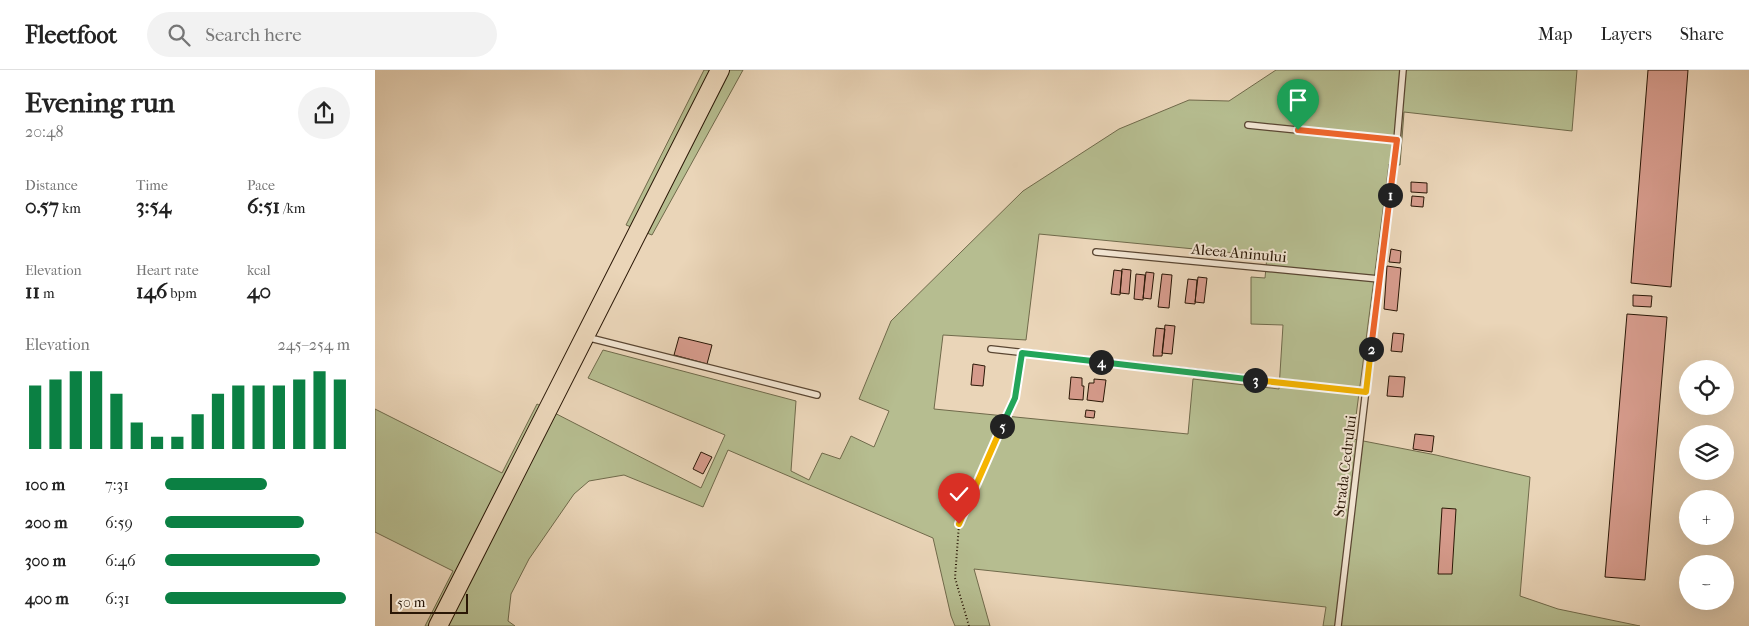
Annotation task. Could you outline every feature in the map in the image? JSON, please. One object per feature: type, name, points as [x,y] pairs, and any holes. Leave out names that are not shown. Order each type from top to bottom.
[{"type":"main road","points":[[437,626],[720,70]]},
{"type":"lane","name":"Strada Cedrului","points":[[1338,626],[1397,140],[1403,70]]},
{"type":"lane","points":[[1248,125],[1397,140]]},
{"type":"lane","name":"Aleea Aninului","points":[[1096,252],[1379,279]]},
{"type":"lane","points":[[585,337],[817,395]]},
{"type":"lane","points":[[991,349],[1366,392]]},
{"type":"path","points":[[969,626],[955,578],[959,524],[1015,398],[1022,353]]},
{"type":"green space","points":[[704,70],[743,70],[652,235],[626,225]]},
{"type":"green space","points":[[1276,70],[1577,70],[1572,131],[1404,112],[1400,165],[1389,164],[1353,439],[1436,455],[1530,477],[1520,596],[1558,609],[1640,626],[1323,626],[1326,607],[974,569],[990,626],[955,626],[933,538],[728,450],[703,507],[624,475],[589,481],[574,494],[529,559],[511,594],[508,621],[515,626],[425,626],[453,571],[375,532],[375,409],[502,473],[537,404],[701,488],[725,435],[588,378],[603,350],[796,401],[791,471],[809,480],[822,453],[840,459],[851,436],[874,447],[889,411],[859,399],[891,321],[1023,191],[1119,129],[1189,100],[1229,101]],"holes":[[[1039,234],[1267,256],[1265,278],[1251,277],[1251,324],[1283,325],[1279,389],[1193,379],[1188,434],[934,409],[943,335],[1026,340]]]},
{"type":"building","points":[[1648,70],[1688,70],[1671,287],[1631,283]]},
{"type":"building","points":[[1411,182],[1427,183],[1427,193],[1411,192]]},
{"type":"building","points":[[1412,196],[1424,197],[1423,207],[1411,206]]},
{"type":"building","points":[[1391,249],[1401,251],[1400,263],[1389,262]]},
{"type":"building","points":[[1387,266],[1401,268],[1397,311],[1384,309]]},
{"type":"building","points":[[1122,269],[1131,270],[1129,294],[1120,293]]},
{"type":"building","points":[[1114,270],[1122,271],[1120,295],[1111,294]]},
{"type":"building","points":[[1146,272],[1154,273],[1151,299],[1143,298]]},
{"type":"building","points":[[1136,274],[1145,275],[1143,300],[1134,299]]},
{"type":"building","points":[[1162,274],[1172,275],[1169,308],[1158,307]]},
{"type":"building","points":[[1198,277],[1207,278],[1204,303],[1195,302]]},
{"type":"building","points":[[1188,279],[1197,280],[1195,304],[1185,303]]},
{"type":"building","points":[[1633,295],[1652,296],[1651,307],[1633,306]]},
{"type":"building","points":[[1627,314],[1667,317],[1645,580],[1605,577]]},
{"type":"building","points":[[1165,325],[1175,326],[1172,354],[1162,353]]},
{"type":"building","points":[[1156,328],[1165,329],[1162,356],[1153,356]]},
{"type":"building","points":[[1393,333],[1404,334],[1402,352],[1391,351]]},
{"type":"building","points":[[679,337],[712,345],[707,364],[674,355]]},
{"type":"building","points":[[973,364],[985,366],[983,386],[971,385]]},
{"type":"building","points":[[1389,376],[1405,377],[1403,397],[1387,396]]},
{"type":"building","points":[[1071,377],[1082,378],[1082,386],[1084,386],[1083,400],[1069,399]]},
{"type":"building","points":[[1094,379],[1106,380],[1103,402],[1087,400],[1089,383],[1094,383]]},
{"type":"building","points":[[1086,410],[1095,411],[1094,418],[1085,417]]},
{"type":"building","points":[[1415,434],[1434,436],[1432,452],[1413,449]]},
{"type":"building","points":[[701,452],[712,457],[703,474],[693,469]]},
{"type":"building","points":[[1442,508],[1456,509],[1452,574],[1438,574]]},
{"type":"route","points":[[959,524],[1015,398],[1022,353],[1366,392],[1397,140],[1298,130]]}]
